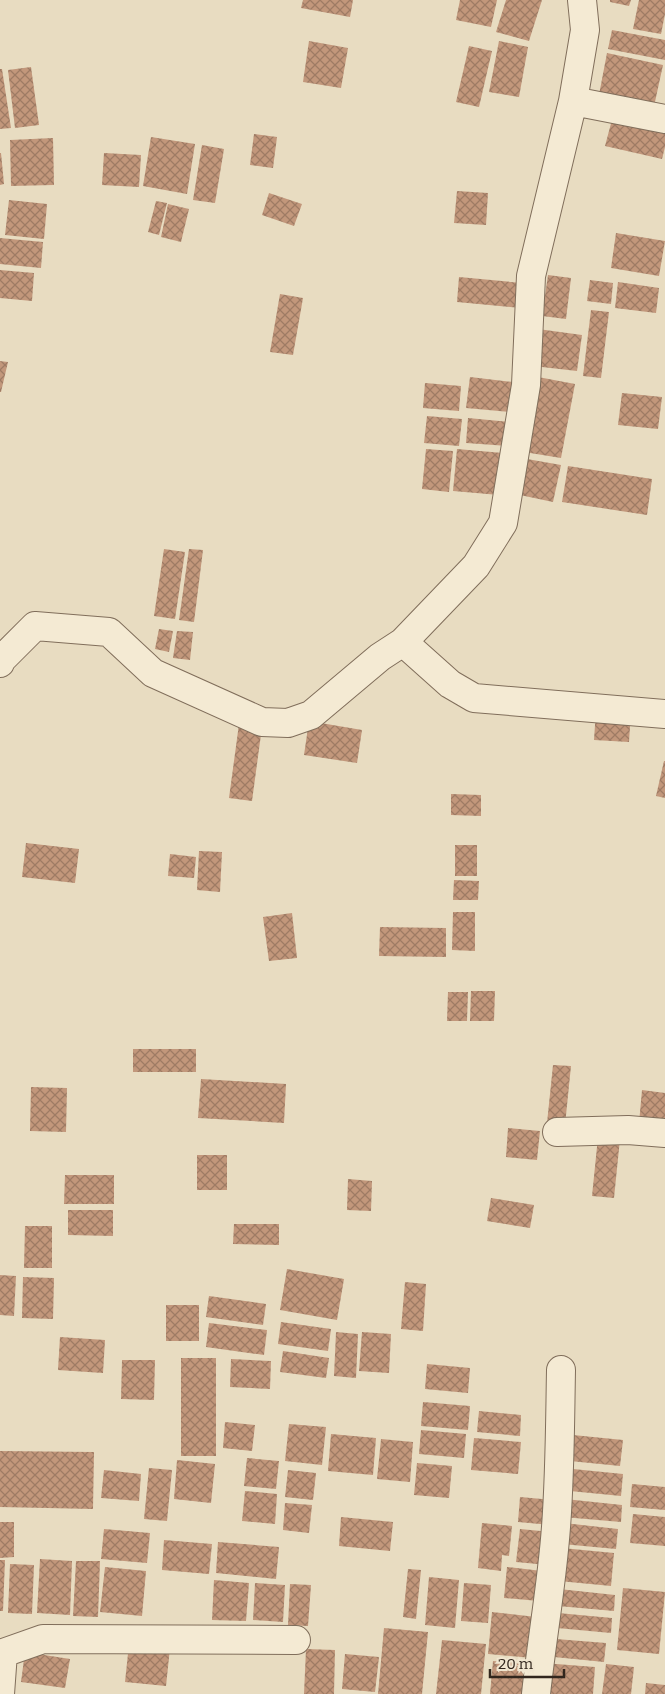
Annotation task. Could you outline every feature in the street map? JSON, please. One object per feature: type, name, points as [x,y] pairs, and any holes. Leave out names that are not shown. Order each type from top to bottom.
[{"type":"street","points":[[0,663],[34,626],[109,632],[153,672],[262,722],[288,723],[311,715],[380,657],[402,642],[476,566],[503,523],[526,385],[532,276],[573,100],[585,30],[582,0]]},
{"type":"street","points":[[573,100],[665,119]]},
{"type":"street","points":[[402,642],[450,684],[474,698],[665,714]]},
{"type":"street","points":[[557,1132],[628,1130],[665,1134]]},
{"type":"street","points":[[536,1694],[540,1655],[549,1605],[556,1526],[561,1370]]},
{"type":"street","points":[[0,1694],[3,1652],[43,1640],[296,1640]]},
{"type":"building","points":[[303,0],[353,0],[350,17],[301,8]]},
{"type":"building","points":[[460,0],[497,0],[491,27],[456,20]]},
{"type":"building","points":[[506,0],[542,0],[529,41],[496,32]]},
{"type":"building","points":[[610,0],[631,0],[629,6],[610,2]]},
{"type":"building","points":[[639,0],[665,0],[665,14],[661,34],[633,29]]},
{"type":"building","points":[[612,30],[665,40],[665,60],[608,49]]},
{"type":"building","points":[[309,41],[348,48],[341,88],[303,82]]},
{"type":"building","points":[[499,41],[528,47],[519,97],[489,92]]},
{"type":"building","points":[[469,46],[492,51],[479,107],[456,102]]},
{"type":"building","points":[[607,53],[663,65],[653,111],[598,100]]},
{"type":"building","points":[[31,67],[39,125],[15,128],[8,70]]},
{"type":"building","points":[[0,69],[2,69],[11,128],[0,129]]},
{"type":"building","points":[[613,116],[665,128],[665,147],[662,159],[605,146]]},
{"type":"building","points":[[254,134],[277,137],[273,168],[250,165]]},
{"type":"building","points":[[151,137],[195,144],[187,194],[143,186]]},
{"type":"building","points":[[53,138],[54,185],[11,186],[10,140]]},
{"type":"building","points":[[202,145],[224,149],[215,203],[193,200]]},
{"type":"building","points":[[0,153],[4,184],[0,185]]},
{"type":"building","points":[[104,153],[141,155],[139,187],[102,185]]},
{"type":"building","points":[[457,191],[488,193],[486,225],[454,223]]},
{"type":"building","points":[[269,193],[302,204],[294,226],[262,215]]},
{"type":"building","points":[[9,200],[47,204],[44,239],[5,235]]},
{"type":"building","points":[[156,201],[167,203],[159,235],[148,232]]},
{"type":"building","points":[[168,204],[189,209],[181,242],[161,237]]},
{"type":"building","points":[[616,233],[665,241],[659,276],[611,268]]},
{"type":"building","points":[[0,238],[43,242],[41,268],[0,264]]},
{"type":"building","points":[[0,270],[34,273],[32,301],[0,298]]},
{"type":"building","points":[[548,275],[571,278],[566,319],[542,316]]},
{"type":"building","points":[[459,277],[522,283],[520,308],[457,302]]},
{"type":"building","points":[[590,280],[613,283],[611,304],[587,301]]},
{"type":"building","points":[[618,282],[659,288],[656,313],[615,308]]},
{"type":"building","points":[[280,294],[303,298],[293,355],[270,352]]},
{"type":"building","points":[[591,310],[609,312],[601,378],[583,376]]},
{"type":"building","points":[[538,329],[582,335],[577,371],[533,366]]},
{"type":"building","points":[[0,361],[8,362],[1,392],[0,392]]},
{"type":"building","points":[[470,377],[513,382],[510,412],[466,408]]},
{"type":"building","points":[[538,377],[575,384],[561,458],[524,452]]},
{"type":"building","points":[[425,383],[461,386],[459,411],[423,408]]},
{"type":"building","points":[[622,393],[662,397],[658,429],[618,425]]},
{"type":"building","points":[[427,416],[462,419],[459,446],[424,443]]},
{"type":"building","points":[[468,418],[510,422],[508,446],[466,443]]},
{"type":"building","points":[[426,449],[453,451],[449,492],[422,489]]},
{"type":"building","points":[[457,449],[503,453],[499,495],[453,491]]},
{"type":"building","points":[[527,459],[561,465],[553,502],[520,495]]},
{"type":"building","points":[[568,466],[652,479],[647,515],[562,502]]},
{"type":"building","points":[[164,549],[185,552],[175,619],[154,616]]},
{"type":"building","points":[[189,549],[203,550],[194,622],[179,620]]},
{"type":"building","points":[[159,629],[173,631],[169,652],[155,649]]},
{"type":"building","points":[[177,631],[193,632],[190,660],[173,658]]},
{"type":"building","points":[[596,710],[631,712],[629,742],[594,740]]},
{"type":"building","points":[[309,721],[362,730],[357,763],[304,755]]},
{"type":"building","points":[[239,724],[262,727],[252,801],[229,798]]},
{"type":"building","points":[[665,761],[665,798],[656,796]]},
{"type":"building","points":[[451,794],[481,795],[481,816],[451,815]]},
{"type":"building","points":[[26,843],[79,849],[75,883],[22,877]]},
{"type":"building","points":[[455,845],[477,845],[477,876],[455,876]]},
{"type":"building","points":[[199,851],[222,852],[220,892],[197,890]]},
{"type":"building","points":[[170,854],[196,857],[194,878],[168,876]]},
{"type":"building","points":[[454,880],[479,881],[478,900],[453,900]]},
{"type":"building","points":[[453,912],[475,912],[475,951],[452,950]]},
{"type":"building","points":[[292,913],[297,958],[269,961],[263,917]]},
{"type":"building","points":[[380,927],[446,928],[446,957],[379,956]]},
{"type":"building","points":[[471,991],[495,991],[494,1021],[470,1021]]},
{"type":"building","points":[[448,992],[468,992],[467,1021],[447,1021]]},
{"type":"building","points":[[133,1049],[196,1049],[196,1072],[133,1072]]},
{"type":"building","points":[[553,1065],[571,1066],[565,1125],[547,1123]]},
{"type":"building","points":[[201,1079],[286,1084],[284,1123],[198,1118]]},
{"type":"building","points":[[31,1087],[67,1088],[66,1132],[30,1131]]},
{"type":"building","points":[[642,1090],[665,1093],[665,1125],[639,1123]]},
{"type":"building","points":[[508,1128],[540,1131],[537,1160],[506,1157]]},
{"type":"building","points":[[598,1137],[620,1139],[614,1198],[592,1196]]},
{"type":"building","points":[[197,1155],[227,1155],[227,1190],[197,1190]]},
{"type":"building","points":[[65,1175],[114,1175],[114,1204],[64,1204]]},
{"type":"building","points":[[348,1179],[372,1181],[371,1211],[347,1210]]},
{"type":"building","points":[[491,1198],[534,1205],[530,1228],[487,1221]]},
{"type":"building","points":[[68,1210],[113,1210],[113,1236],[68,1235]]},
{"type":"building","points":[[234,1224],[279,1224],[279,1245],[233,1244]]},
{"type":"building","points":[[25,1226],[52,1226],[52,1268],[24,1268]]},
{"type":"building","points":[[287,1269],[344,1279],[337,1320],[280,1310]]},
{"type":"building","points":[[0,1275],[16,1276],[14,1316],[0,1315]]},
{"type":"building","points":[[23,1277],[54,1278],[53,1319],[22,1318]]},
{"type":"building","points":[[405,1282],[426,1284],[423,1331],[401,1329]]},
{"type":"building","points":[[209,1296],[266,1304],[263,1325],[206,1317]]},
{"type":"building","points":[[166,1305],[199,1305],[199,1341],[166,1341]]},
{"type":"building","points":[[281,1322],[331,1329],[328,1351],[278,1344]]},
{"type":"building","points":[[209,1323],[267,1330],[264,1355],[206,1347]]},
{"type":"building","points":[[336,1332],[358,1334],[356,1378],[334,1376]]},
{"type":"building","points":[[362,1332],[391,1334],[389,1373],[359,1371]]},
{"type":"building","points":[[60,1337],[105,1340],[103,1373],[58,1370]]},
{"type":"building","points":[[283,1351],[329,1358],[326,1378],[280,1372]]},
{"type":"building","points":[[181,1358],[216,1358],[216,1456],[181,1456]]},
{"type":"building","points":[[231,1359],[271,1361],[270,1389],[230,1387]]},
{"type":"building","points":[[122,1360],[155,1360],[154,1400],[121,1399]]},
{"type":"building","points":[[427,1364],[470,1368],[468,1393],[425,1389]]},
{"type":"building","points":[[423,1402],[470,1406],[468,1430],[421,1426]]},
{"type":"building","points":[[479,1411],[521,1415],[520,1436],[477,1432]]},
{"type":"building","points":[[225,1422],[255,1425],[252,1451],[223,1448]]},
{"type":"building","points":[[289,1424],[326,1427],[322,1465],[285,1461]]},
{"type":"building","points":[[421,1430],[466,1434],[464,1458],[419,1454]]},
{"type":"building","points":[[331,1434],[376,1438],[373,1475],[328,1471]]},
{"type":"building","points":[[573,1435],[623,1440],[620,1466],[570,1461]]},
{"type":"building","points":[[474,1438],[521,1442],[518,1474],[471,1470]]},
{"type":"building","points":[[381,1439],[413,1442],[410,1482],[377,1479]]},
{"type":"building","points":[[0,1451],[94,1452],[93,1509],[0,1507]]},
{"type":"building","points":[[247,1458],[279,1461],[276,1489],[244,1486]]},
{"type":"building","points":[[177,1460],[215,1464],[211,1503],[174,1499]]},
{"type":"building","points":[[417,1463],[452,1466],[449,1498],[414,1495]]},
{"type":"building","points":[[149,1468],[172,1470],[167,1521],[144,1519]]},
{"type":"building","points":[[573,1469],[623,1474],[621,1496],[570,1491]]},
{"type":"building","points":[[104,1470],[141,1474],[139,1501],[101,1498]]},
{"type":"building","points":[[288,1470],[316,1473],[313,1500],[285,1497]]},
{"type":"building","points":[[632,1484],[665,1487],[665,1510],[630,1507]]},
{"type":"building","points":[[245,1491],[277,1494],[275,1524],[242,1521]]},
{"type":"building","points":[[520,1497],[553,1500],[551,1525],[518,1522]]},
{"type":"building","points":[[565,1499],[622,1505],[621,1522],[563,1517]]},
{"type":"building","points":[[285,1503],[312,1505],[309,1533],[283,1530]]},
{"type":"building","points":[[633,1514],[665,1517],[665,1546],[630,1543]]},
{"type":"building","points":[[341,1517],[393,1522],[390,1551],[339,1546]]},
{"type":"building","points":[[0,1522],[14,1522],[14,1557],[0,1558]]},
{"type":"building","points":[[482,1523],[512,1526],[509,1556],[502,1555],[501,1571],[478,1568]]},
{"type":"building","points":[[564,1523],[618,1529],[616,1549],[562,1544]]},
{"type":"building","points":[[104,1529],[150,1533],[147,1563],[101,1559]]},
{"type":"building","points":[[520,1529],[551,1532],[548,1565],[516,1562]]},
{"type":"building","points":[[164,1540],[212,1544],[209,1574],[162,1570]]},
{"type":"building","points":[[218,1542],[279,1547],[276,1579],[216,1573]]},
{"type":"building","points":[[562,1548],[614,1553],[611,1586],[559,1581]]},
{"type":"building","points":[[40,1559],[72,1561],[70,1615],[37,1613]]},
{"type":"building","points":[[0,1560],[5,1560],[3,1611],[0,1611]]},
{"type":"building","points":[[76,1561],[100,1561],[98,1617],[73,1616]]},
{"type":"building","points":[[10,1564],[34,1565],[32,1614],[8,1613]]},
{"type":"building","points":[[105,1567],[146,1571],[142,1616],[100,1612]]},
{"type":"building","points":[[507,1567],[542,1571],[539,1601],[504,1598]]},
{"type":"building","points":[[408,1569],[421,1570],[416,1619],[403,1617]]},
{"type":"building","points":[[429,1577],[459,1580],[455,1628],[425,1625]]},
{"type":"building","points":[[214,1580],[249,1583],[246,1621],[212,1620]]},
{"type":"building","points":[[255,1583],[285,1585],[283,1622],[253,1620]]},
{"type":"building","points":[[464,1583],[491,1585],[488,1623],[461,1621]]},
{"type":"building","points":[[290,1584],[311,1585],[308,1626],[288,1625]]},
{"type":"building","points":[[623,1588],[665,1592],[659,1654],[617,1650]]},
{"type":"building","points":[[559,1589],[615,1595],[614,1611],[558,1606]]},
{"type":"building","points":[[492,1612],[536,1617],[532,1658],[488,1654]]},
{"type":"building","points":[[558,1613],[612,1618],[611,1633],[557,1628]]},
{"type":"building","points":[[384,1628],[428,1632],[422,1694],[378,1694]]},
{"type":"building","points":[[556,1639],[606,1643],[604,1662],[554,1657]]},
{"type":"building","points":[[442,1640],[486,1644],[481,1694],[436,1694]]},
{"type":"building","points":[[129,1644],[170,1648],[166,1686],[125,1682]]},
{"type":"building","points":[[306,1649],[335,1650],[334,1694],[304,1694]]},
{"type":"building","points":[[25,1652],[70,1659],[65,1688],[21,1682]]},
{"type":"building","points":[[345,1654],[379,1657],[375,1692],[342,1689]]},
{"type":"building","points":[[493,1661],[531,1664],[528,1694],[490,1694]]},
{"type":"building","points":[[543,1663],[595,1667],[593,1694],[540,1694]]},
{"type":"building","points":[[606,1664],[634,1667],[631,1694],[602,1694]]},
{"type":"building","points":[[646,1683],[665,1685],[665,1694],[645,1694]]}]
